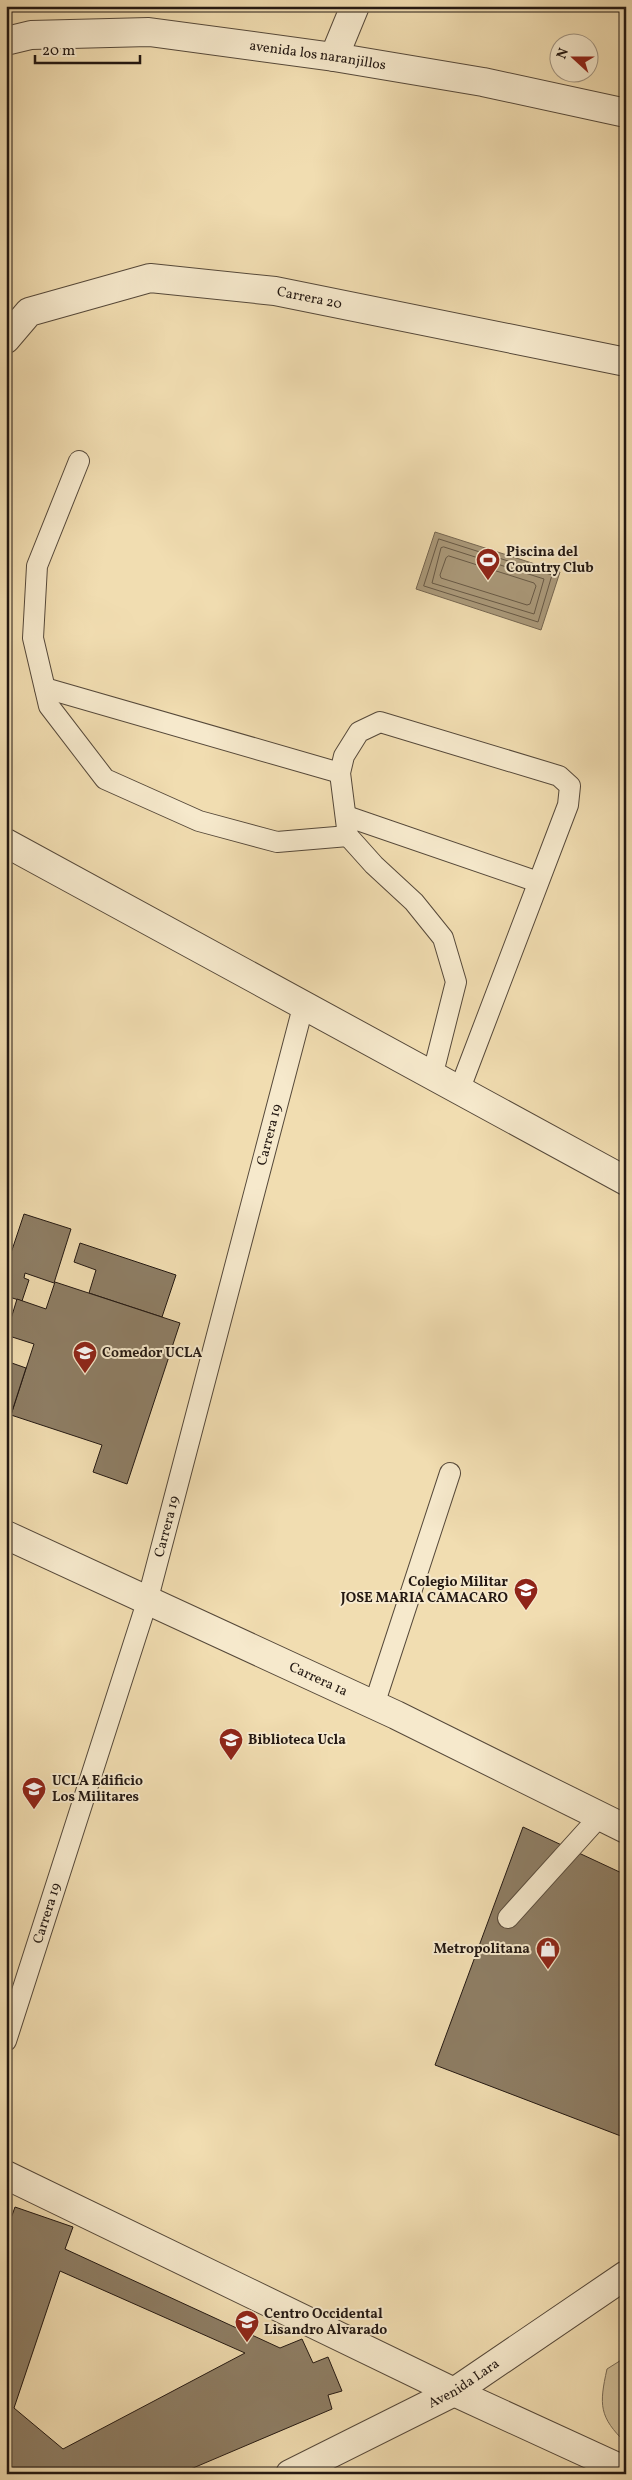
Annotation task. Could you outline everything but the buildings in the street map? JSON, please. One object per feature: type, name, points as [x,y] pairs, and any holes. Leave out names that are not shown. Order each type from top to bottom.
[{"type":"street","points":[[334,57],[355,6]]},
{"type":"street","name":"avenida los naranjillos","points":[[6,41],[31,35],[149,32],[334,57],[482,82],[626,113]]},
{"type":"street","name":"Carrera 20","points":[[6,339],[30,312],[150,278],[275,291],[626,362]]},
{"type":"street","points":[[6,843],[432,1077],[626,1181]]},
{"type":"street","name":"Carrera 1a","points":[[6,1535],[146,1602],[374,1705],[626,1829]]},
{"type":"street","points":[[6,2175],[615,2470]]},
{"type":"street","name":"Avenida Lara","points":[[290,2474],[454,2392],[626,2276]]},
{"type":"lane","points":[[80,461],[37,566],[33,638],[49,706],[105,779],[199,821],[277,842],[348,836]]},
{"type":"lane","points":[[45,688],[340,773]]},
{"type":"lane","points":[[432,1077],[456,982],[443,938],[414,902],[374,865],[348,836],[340,773],[344,756],[359,732],[380,722],[559,776],[570,786],[568,806],[459,1091]]},
{"type":"lane","points":[[346,816],[538,882]]},
{"type":"lane","name":"Carrera 19","points":[[6,2041],[146,1602],[303,1006]]},
{"type":"lane","points":[[374,1705],[450,1473]]},
{"type":"lane","points":[[508,1918],[600,1816]]},
{"type":"shaded area","points":[[626,2357],[626,2443],[606,2418],[602,2401],[607,2369]]},
{"type":"water","name":"Piscina del Country Club","points":[[435,532],[560,572],[541,630],[416,589]]},
{"type":"place","name":"Piscina del Country Club","points":[[488,581]]},
{"type":"place","name":"Comedor UCLA","points":[[85,1374]]},
{"type":"place","name":"Colegio Militar JOSE MARIA CAMACARO","points":[[526,1611]]},
{"type":"place","name":"Biblioteca Ucla","points":[[231,1761]]},
{"type":"place","name":"UCLA Edificio Los Militares","points":[[34,1810]]},
{"type":"place","name":"Metropolitana","points":[[548,1970]]},
{"type":"place","name":"Centro Occidental Lisandro Alvarado","points":[[247,2343]]}]
